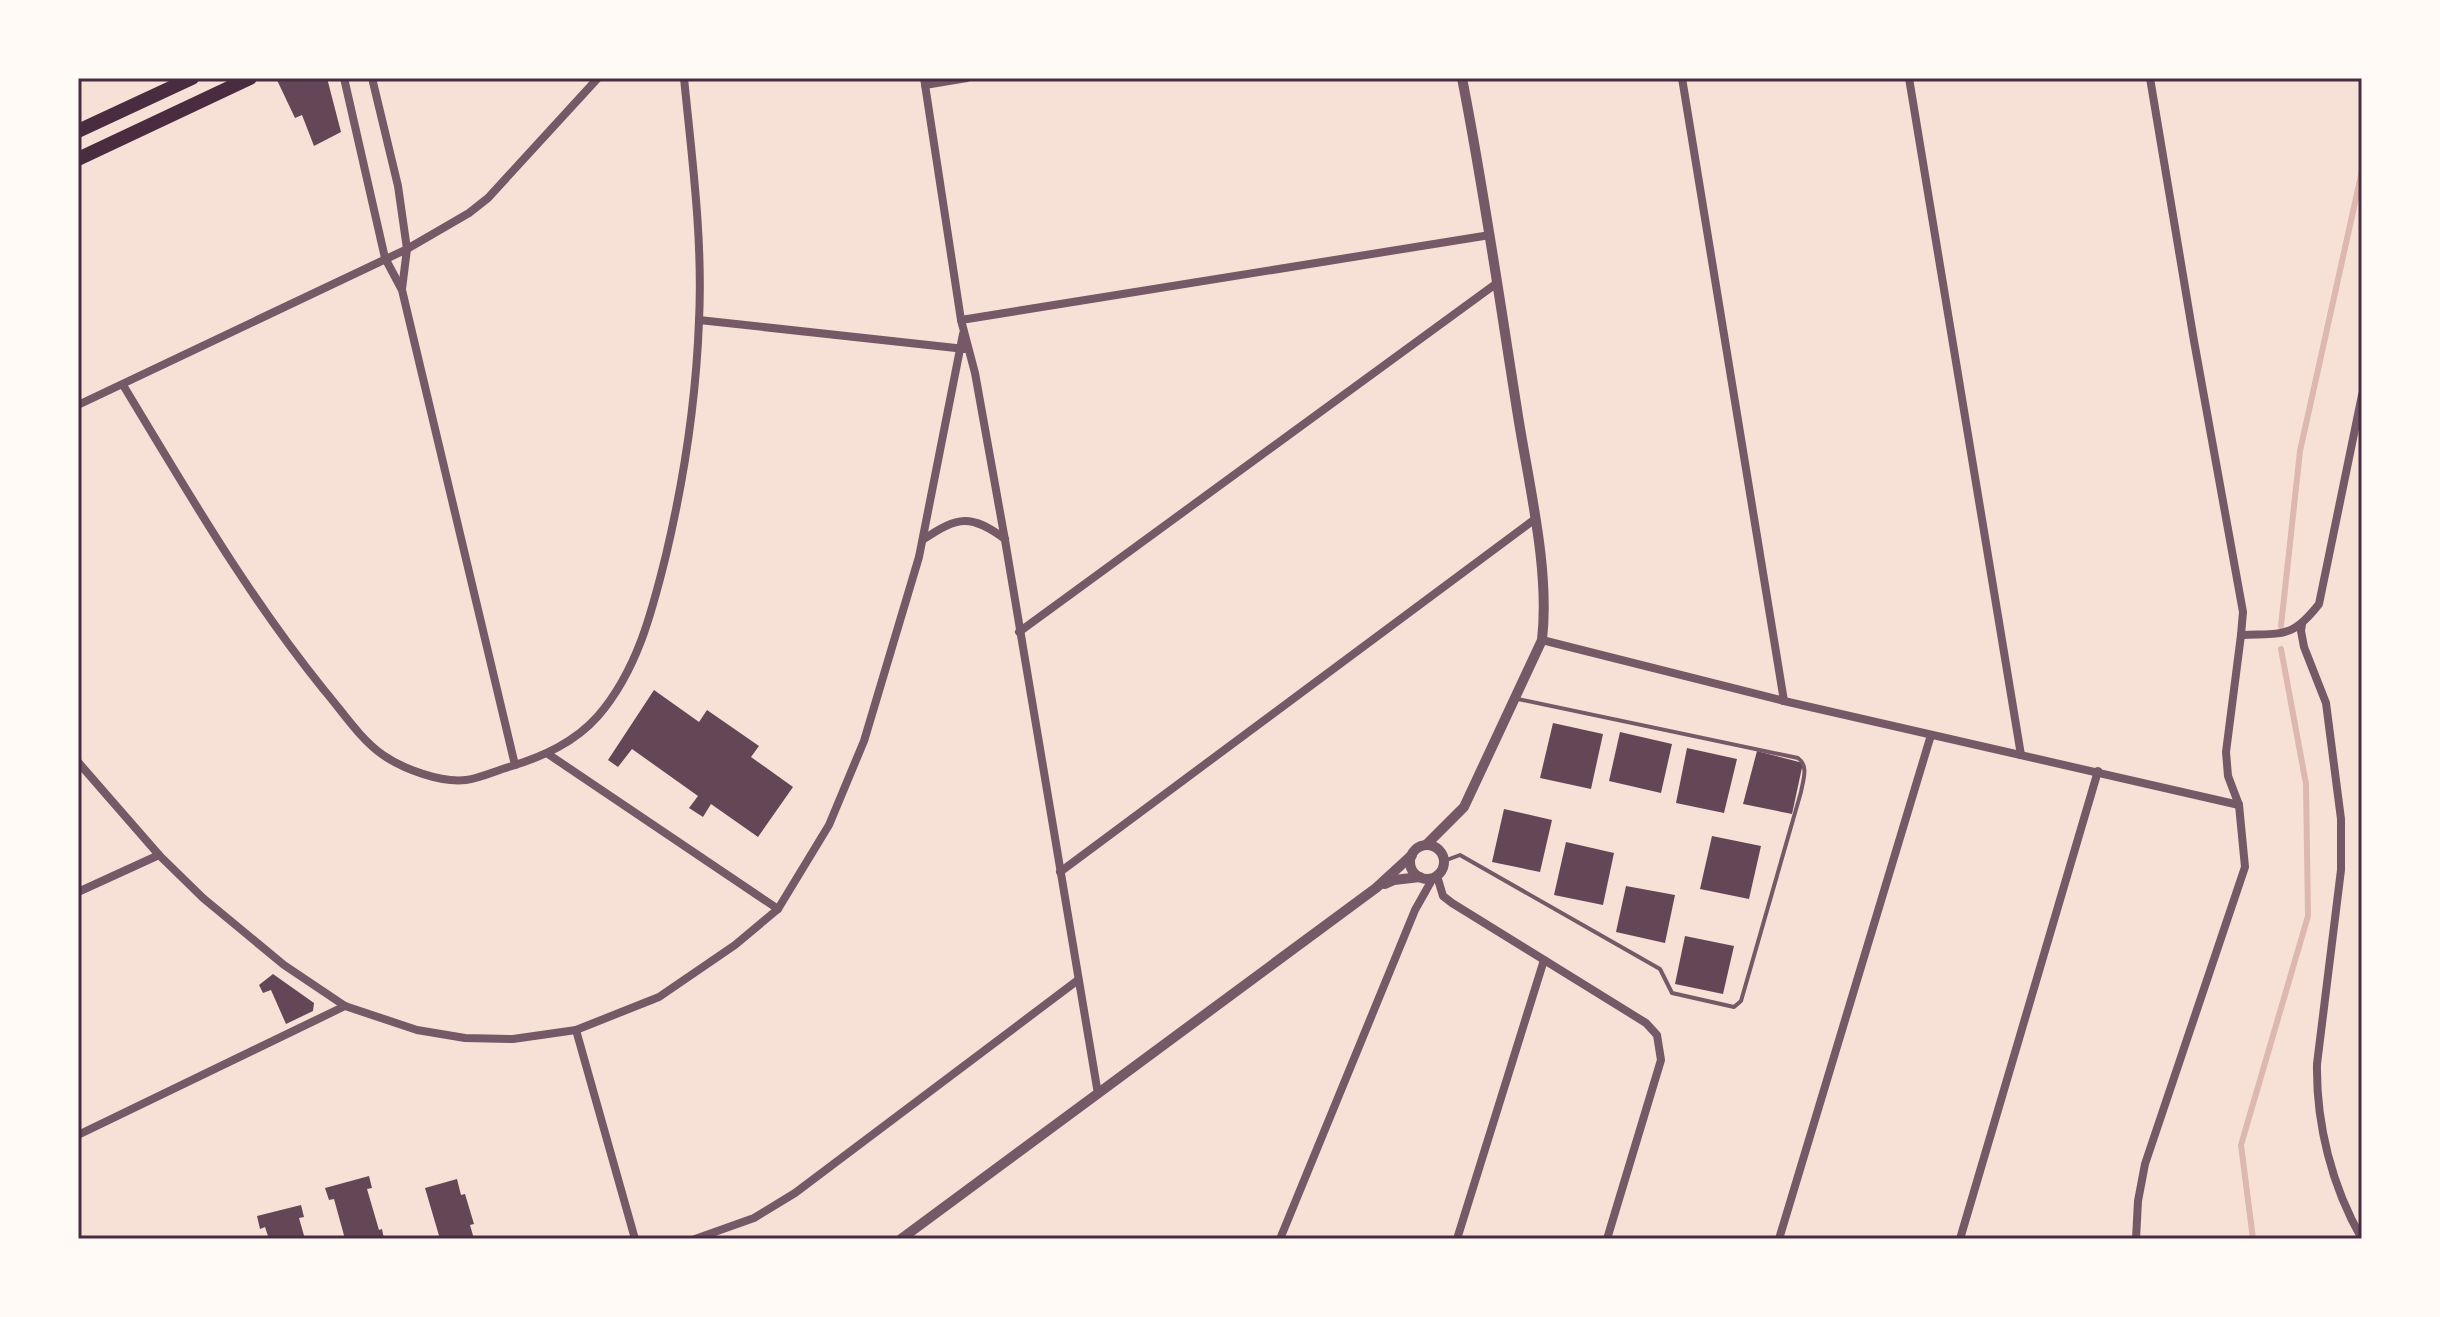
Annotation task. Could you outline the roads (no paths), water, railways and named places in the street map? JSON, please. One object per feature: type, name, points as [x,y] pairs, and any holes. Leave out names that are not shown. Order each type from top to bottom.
[{"type":"highway","points":[[78,131],[192,78]]},
{"type":"highway","points":[[78,159],[250,78]]},
{"type":"street","points":[[344,78],[385,258],[402,290],[515,765]]},
{"type":"street","points":[[372,78],[398,186],[407,249],[402,290]]},
{"type":"street","points":[[78,405],[407,249],[469,213],[488,198],[598,78]]},
{"type":"street","points":[[123,385],[193,501],[288,645],[352,725],[382,754],[416,770],[466,780],[548,754],[596,719],[616,694],[632,665],[655,598],[675,513],[691,415],[699,320],[698,213],[684,78]]},
{"type":"street","points":[[967,78],[924,82],[965,349],[1005,540],[1098,1094]]},
{"type":"street","points":[[901,1239],[1376,888],[1464,807],[1542,640],[1544,596],[1485,191],[1462,78]]},
{"type":"street","points":[[1682,78],[1784,701]]},
{"type":"street","points":[[1909,78],[2021,755]]},
{"type":"street","points":[[2136,1239],[2138,1201],[2145,1164],[2245,867],[2239,805],[2228,776],[2226,752],[2243,612],[2150,78]]},
{"type":"street","points":[[961,320],[1490,235]]},
{"type":"street","points":[[1019,632],[1497,283]]},
{"type":"street","points":[[699,320],[965,349]]},
{"type":"street","points":[[78,762],[159,855],[203,898],[284,965],[345,1006],[417,1030],[465,1038],[513,1039],[576,1030],[659,997],[735,945],[778,909],[829,825],[864,741],[924,539],[965,349]]},
{"type":"street","points":[[2241,635],[2288,633],[2302,624],[2319,604],[2362,395]]},
{"type":"street","points":[[1060,872],[1535,519]]},
{"type":"street","points":[[924,539],[943,525],[966,520],[985,524],[1005,540]]},
{"type":"street","points":[[2302,624],[2304,647],[2326,703],[2341,819],[2341,870],[2317,1064],[2317,1097],[2334,1174],[2362,1239]]},
{"type":"street","points":[[2288,633],[2304,647]]},
{"type":"street","points":[[1542,640],[1784,701],[2239,805]]},
{"type":"street","points":[[1779,1239],[1931,735]]},
{"type":"street","points":[[548,754],[778,909]]},
{"type":"street","points":[[1960,1239],[2098,771]]},
{"type":"street","points":[[1376,888],[1394,880],[1428,877],[1443,869],[1444,861],[1436,848],[1426,845]]},
{"type":"street","points":[[78,892],[159,855]]},
{"type":"street","points":[[1412,855],[1412,870],[1428,877],[1452,903],[1646,1023],[1657,1035],[1661,1060],[1607,1239]]},
{"type":"street","points":[[1280,1239],[1428,877]]},
{"type":"street","points":[[1457,1239],[1544,960]]},
{"type":"street","points":[[695,1239],[754,1218],[795,1193],[1078,980]]},
{"type":"street","points":[[78,1135],[345,1006]]},
{"type":"street","points":[[576,1030],[635,1239]]},
{"type":"lane","points":[[1444,861],[1460,855],[1660,969],[1672,993],[1734,1007],[1741,1001],[1801,792],[1804,762],[1798,758],[1515,699]]},
{"type":"waterway","points":[[2281,626],[2300,451],[2362,171]]},
{"type":"waterway","points":[[2253,1239],[2241,1145],[2308,916],[2306,784],[2281,649]]}]
